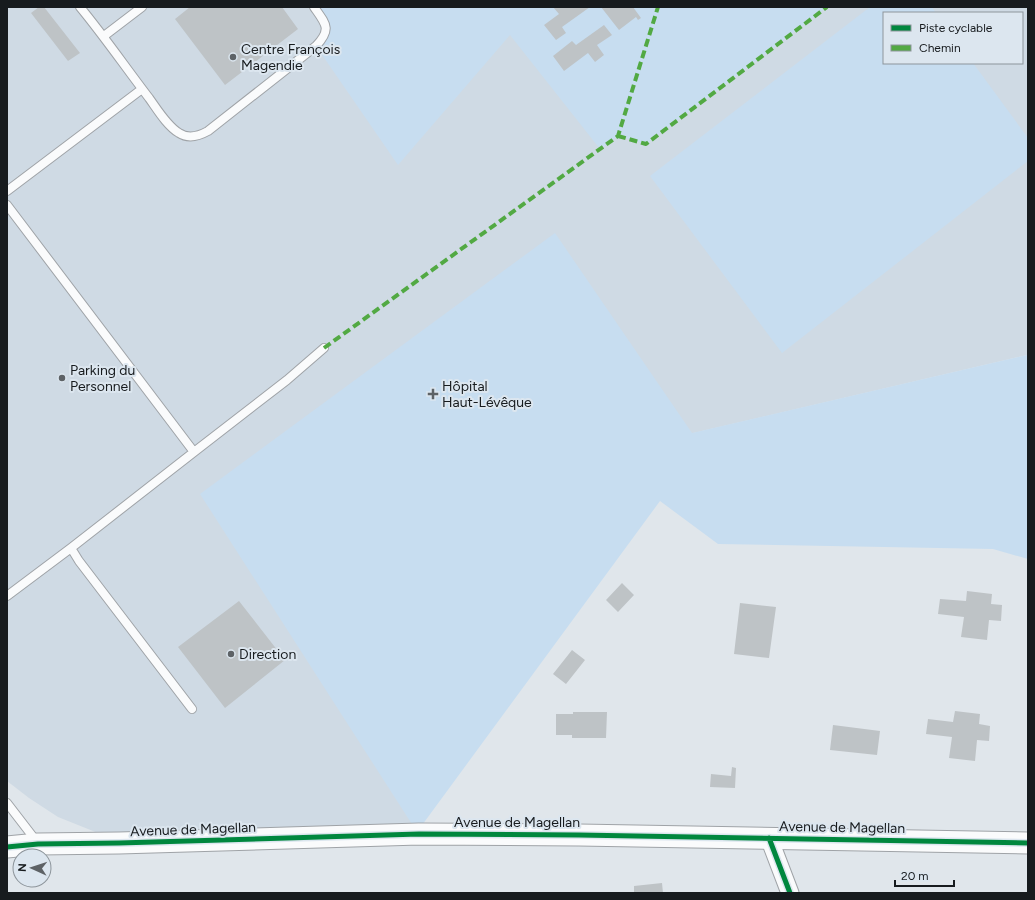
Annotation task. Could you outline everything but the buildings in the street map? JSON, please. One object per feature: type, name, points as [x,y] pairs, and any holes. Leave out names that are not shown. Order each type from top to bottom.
[{"type":"street","name":"Avenue de Magellan","points":[[7,847],[38,844],[119,844],[419,834],[1028,843]]},
{"type":"street","points":[[769,838],[790,893]]},
{"type":"lane","points":[[80,7],[104,36],[164,119],[179,134],[188,137],[200,136],[208,131],[316,46],[324,37],[326,31],[324,21],[314,7]]},
{"type":"lane","points":[[104,36],[142,7]]},
{"type":"lane","points":[[7,191],[142,89]]},
{"type":"lane","points":[[7,205],[194,452]]},
{"type":"lane","points":[[7,596],[287,380],[324,348]]},
{"type":"lane","points":[[71,548],[79,561],[192,709]]},
{"type":"lane","points":[[7,803],[38,844]]},
{"type":"shaded area","name":"Hôpital Haut-Lévêque","points":[[7,7],[1028,7],[1027,355],[633,447],[417,832],[145,840],[98,833],[58,817],[29,798],[7,781]]},
{"type":"shaded area","points":[[314,7],[827,7],[646,144],[618,136],[600,149],[510,35],[398,165],[316,46],[326,31]]},
{"type":"shaded area","points":[[870,7],[932,7],[935,12],[883,12],[883,64],[974,64],[1028,138],[1028,161],[782,353],[650,176]]},
{"type":"shaded area","points":[[555,233],[692,433],[1027,355],[1028,349],[1028,559],[993,549],[718,544],[660,501],[417,832],[200,494]]},
{"type":"marked path","points":[[324,348],[618,136],[658,7]]},
{"type":"marked path","points":[[618,136],[646,144],[827,7]]},
{"type":"cycle path","points":[[7,847],[38,844],[419,834],[579,835],[1028,843]]},
{"type":"cycle path","points":[[769,838],[790,893]]},
{"type":"place","name":"Centre François Magendie","points":[[233,57]]},
{"type":"place","name":"Parking du Personnel","points":[[62,378]]},
{"type":"place","name":"Hôpital Haut-Lévêque","points":[[433,394]]},
{"type":"place","name":"Direction","points":[[231,654]]}]
